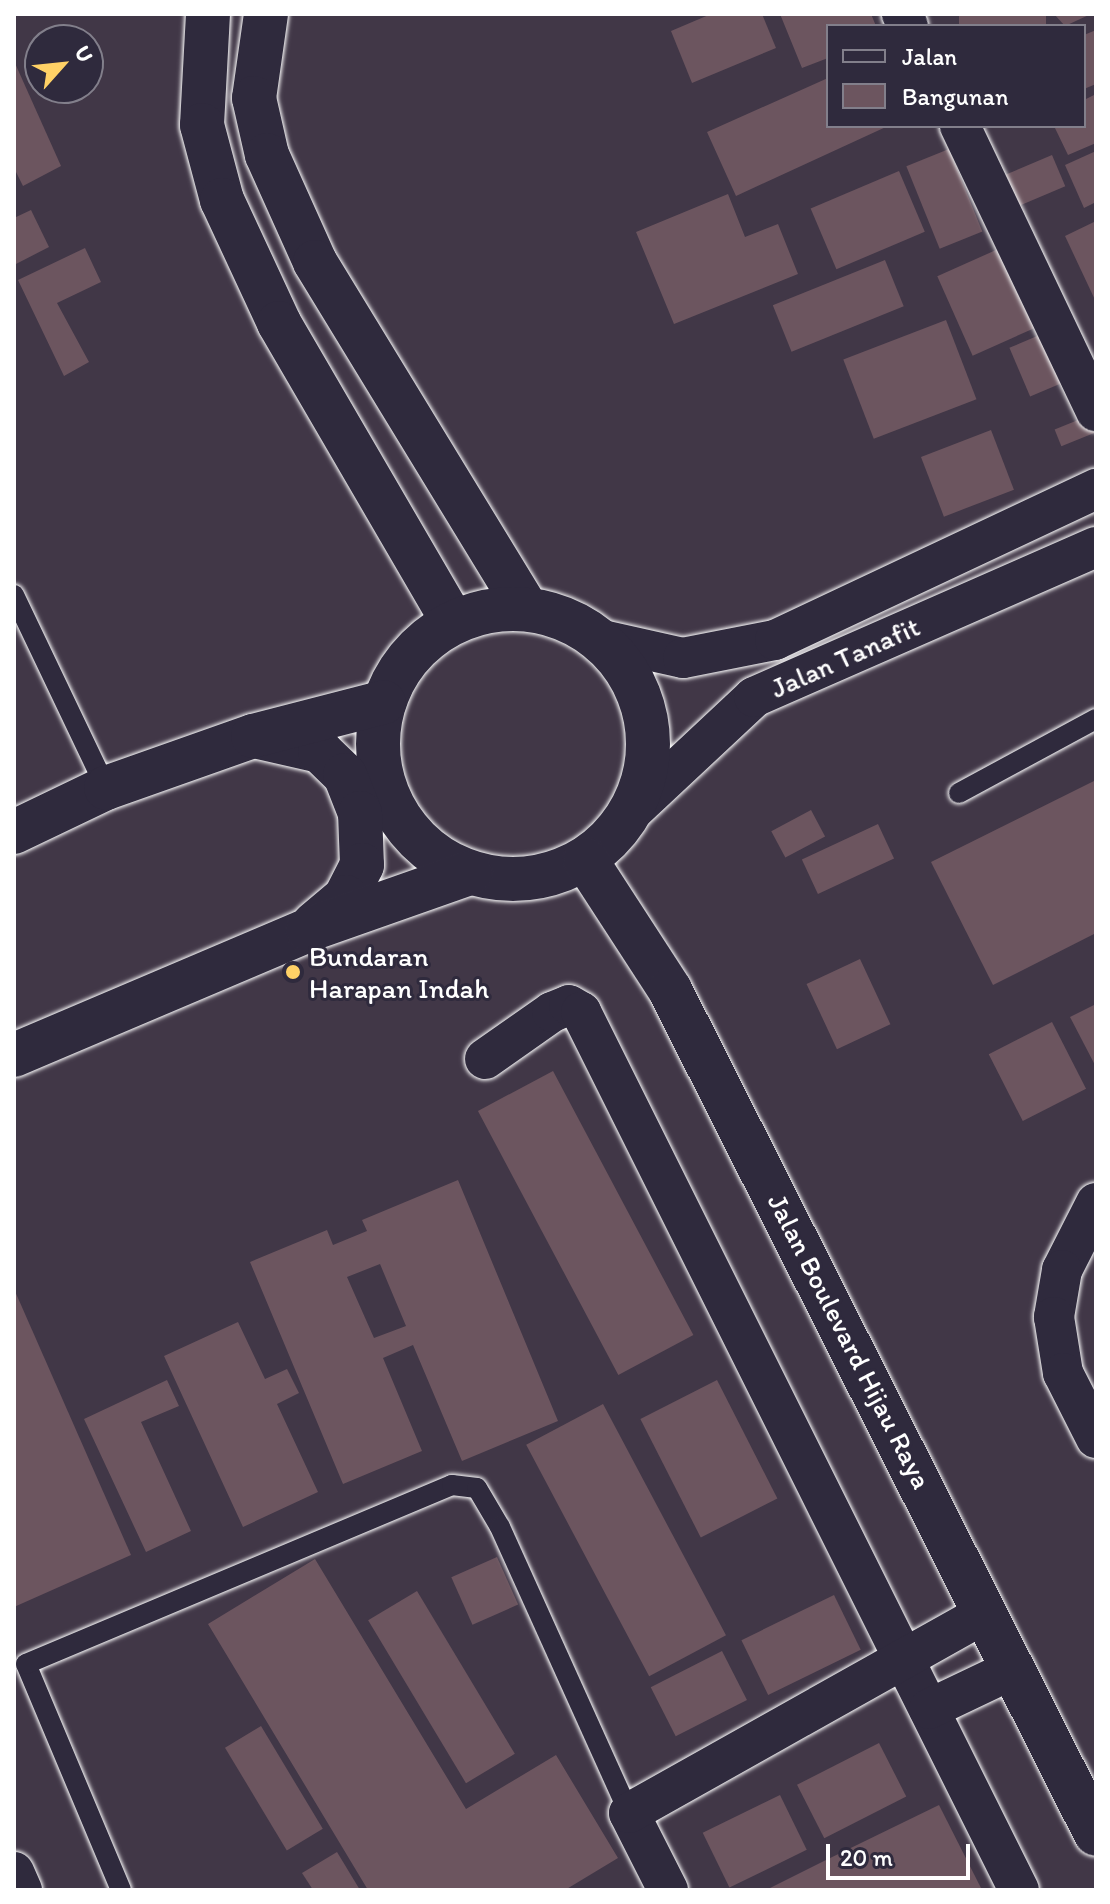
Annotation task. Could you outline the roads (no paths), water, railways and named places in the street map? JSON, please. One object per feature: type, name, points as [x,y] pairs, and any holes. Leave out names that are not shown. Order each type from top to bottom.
[{"type":"street","points":[[208,14],[202,125],[222,200],[279,323],[453,622]]},
{"type":"street","points":[[266,14],[254,98],[267,155],[315,262],[526,608]]},
{"type":"street","points":[[961,128],[1096,411]]},
{"type":"street","name":"Jalan Tanafit","points":[[598,639],[683,658],[775,640],[1096,489]]},
{"type":"street","name":"Jalan Tanafit","points":[[627,816],[754,697],[1094,554]]},
{"type":"street","points":[[14,1055],[308,930],[470,873],[529,879],[585,859],[627,816],[646,764],[643,708],[633,682],[598,639],[564,618],[526,608],[453,622],[410,654],[384,702],[378,761],[393,804],[419,841],[470,873]]},
{"type":"street","points":[[14,832],[106,788],[253,736],[384,702]]},
{"type":"street","points":[[253,736],[320,751],[345,775],[360,813],[362,865],[346,897],[308,930]]},
{"type":"street","name":"Jalan Boulevard Hijau Raya","points":[[585,859],[670,990],[1096,1834]]},
{"type":"street","points":[[485,1059],[552,1012],[569,1005],[581,1012],[1019,1890]]},
{"type":"street","points":[[1096,1203],[1062,1270],[1054,1317],[1063,1373],[1096,1438]]},
{"type":"street","points":[[668,1890],[629,1813],[985,1613]]},
{"type":"street","points":[[929,1709],[1013,1669]]},
{"type":"street","points":[[14,1872],[22,1890]]},
{"type":"lane","points":[[14,595],[106,788]]},
{"type":"lane","points":[[959,793],[1096,719]]},
{"type":"lane","points":[[121,1890],[20,1668],[452,1485],[477,1488],[629,1813]]},
{"type":"place","name":"Bundaran Harapan Indah","points":[[293,972]]}]
